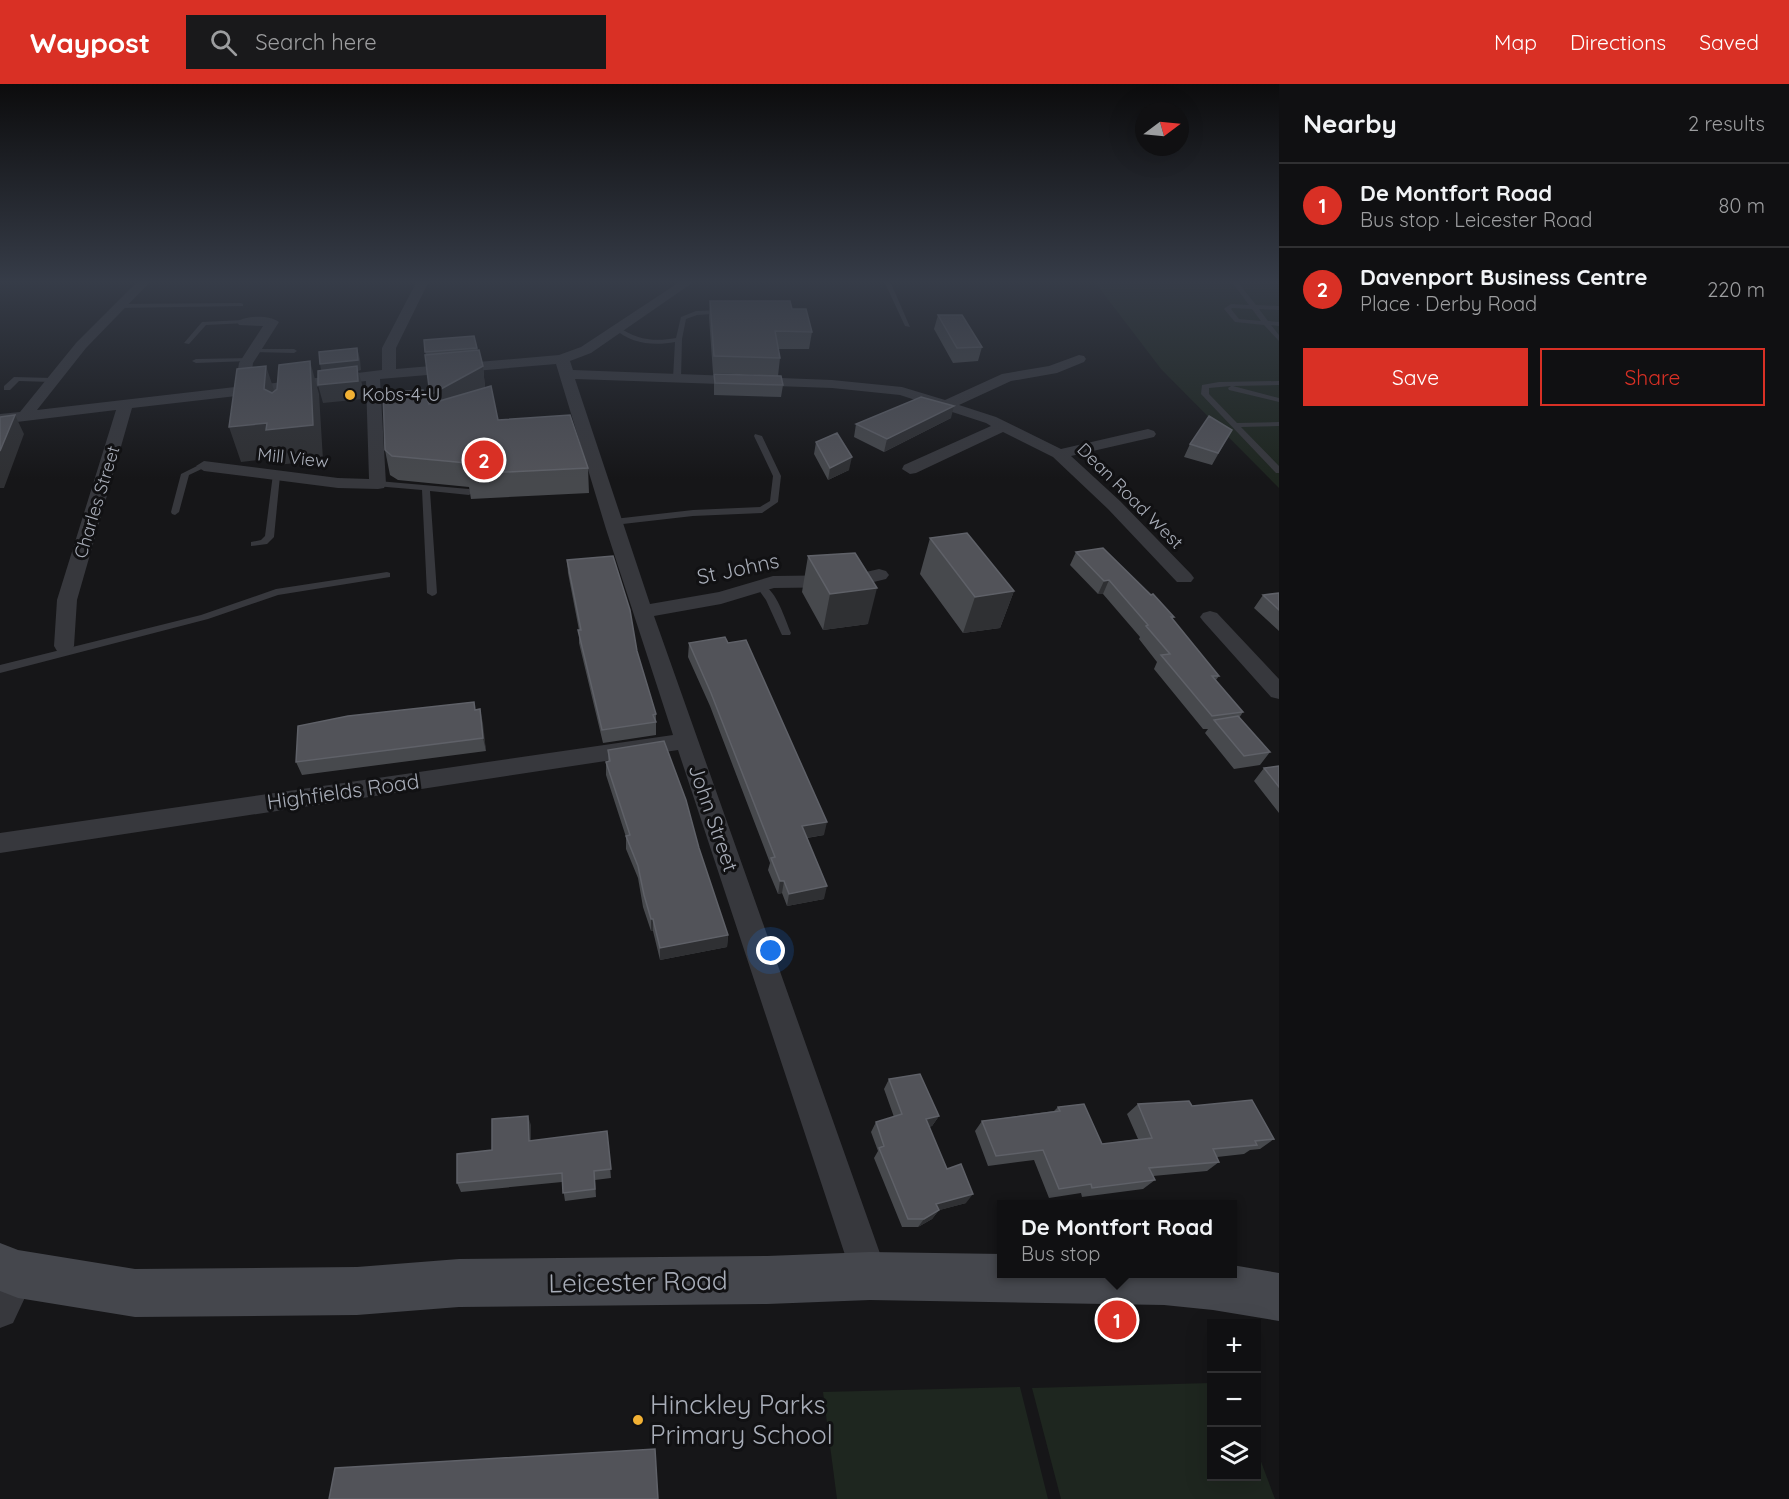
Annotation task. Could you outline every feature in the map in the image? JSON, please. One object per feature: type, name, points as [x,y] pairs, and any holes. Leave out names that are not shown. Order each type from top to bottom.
[{"type":"main road","name":"Leicester Road","points":[[6,1284],[158,1294],[357,1291],[459,1283],[767,1280],[870,1276],[1164,1281],[1213,1286],[1279,1297]]},
{"type":"street","points":[[25,416],[38,396],[81,347]]},
{"type":"street","points":[[242,391],[251,355],[256,347]]},
{"type":"street","points":[[378,484],[381,375],[389,347]]},
{"type":"street","points":[[0,419],[242,391],[283,391],[381,375],[534,363],[562,359],[590,347]]},
{"type":"street","name":"John Street","points":[[562,359],[686,741],[870,1276]]},
{"type":"street","points":[[946,405],[1007,377],[1052,370],[1079,359]]},
{"type":"street","name":"Dean Road West","points":[[567,375],[840,384],[902,391],[946,405],[1003,426],[1059,453],[1114,505],[1184,578]]},
{"type":"street","name":"Charles Street","points":[[64,646],[67,600],[126,403]]},
{"type":"street","points":[[910,469],[1003,426]]},
{"type":"street","points":[[1059,453],[1148,434]]},
{"type":"street","name":"Mill View","points":[[204,466],[338,483],[378,484]]},
{"type":"street","name":"St Johns","points":[[644,611],[721,598],[773,582],[853,581],[879,575]]},
{"type":"street","points":[[1210,617],[1279,692]]},
{"type":"street","name":"Highfields Road","points":[[0,843],[686,741]]},
{"type":"lane","points":[[677,378],[679,347]]},
{"type":"lane","points":[[196,361],[294,351]]},
{"type":"lane","points":[[8,388],[17,379],[52,380]]},
{"type":"lane","points":[[1279,383],[1219,384],[1205,387],[1205,394],[1279,471]]},
{"type":"lane","points":[[1219,384],[1279,400]]},
{"type":"lane","points":[[1235,425],[1279,424]]},
{"type":"lane","points":[[614,522],[693,513],[762,510],[774,502],[777,476],[758,436]]},
{"type":"lane","points":[[175,512],[185,474],[204,466]]},
{"type":"lane","points":[[254,544],[264,542],[269,537],[276,476]]},
{"type":"lane","points":[[378,484],[469,492]]},
{"type":"lane","points":[[426,489],[432,593]]},
{"type":"lane","points":[[0,669],[204,617],[276,592],[387,575]]},
{"type":"lane","points":[[761,586],[771,598],[786,633]]},
{"type":"shaded area","points":[[1144,347],[1279,347],[1279,488],[1161,369]]},
{"type":"shaded area","points":[[1207,1383],[1207,1481],[1261,1481],[1261,1462],[1275,1499],[1061,1499],[1032,1388]]},
{"type":"shaded area","points":[[1020,1387],[1048,1499],[837,1499],[823,1392]]},
{"type":"building","points":[[425,347],[477,348],[425,352]]},
{"type":"building","points":[[713,347],[778,347],[780,358],[714,356]]},
{"type":"building","points":[[357,348],[358,360],[320,364],[319,352]]},
{"type":"building","points":[[479,350],[483,366],[430,395],[425,355]]},
{"type":"building","points":[[310,361],[313,425],[266,430],[267,423],[229,427],[237,369],[266,366],[264,389],[272,393],[277,389],[279,365]]},
{"type":"building","points":[[357,366],[358,381],[318,385],[318,371]]},
{"type":"building","points":[[714,374],[781,376],[783,385],[715,383]]},
{"type":"building","points":[[491,386],[498,420],[570,415],[588,468],[467,474],[472,467],[467,463],[392,456],[385,450],[383,393],[423,390],[429,404]]},
{"type":"building","points":[[921,397],[954,406],[887,439],[856,424]]},
{"type":"building","points":[[15,415],[0,451],[0,417]]},
{"type":"building","points":[[1209,416],[1232,430],[1218,453],[1190,444]]},
{"type":"building","points":[[837,433],[852,457],[830,468],[816,442]]},
{"type":"building","points":[[967,533],[1014,591],[975,597],[930,538]]},
{"type":"building","points":[[1103,548],[1151,595],[1153,594],[1174,617],[1171,617],[1219,676],[1212,676],[1243,712],[1212,716],[1161,655],[1170,654],[1146,626],[1148,625],[1109,580],[1104,581],[1076,552]]},
{"type":"building","points":[[855,553],[877,588],[830,594],[808,556]]},
{"type":"building","points":[[613,556],[630,610],[637,651],[656,714],[653,715],[656,722],[602,730],[578,630],[581,630],[567,560]]},
{"type":"building","points":[[1279,593],[1279,610],[1263,595]]},
{"type":"building","points":[[725,637],[728,643],[746,640],[827,822],[802,826],[827,886],[789,894],[784,881],[780,881],[771,858],[775,857],[689,643]]},
{"type":"building","points":[[474,702],[475,710],[480,709],[483,738],[296,762],[298,726],[348,716]]},
{"type":"building","points":[[1238,716],[1270,752],[1244,756],[1214,720]]},
{"type":"building","points":[[664,741],[686,800],[699,848],[728,935],[660,948],[638,866],[626,836],[630,835],[606,762],[610,761],[608,750]]},
{"type":"building","points":[[1279,766],[1279,787],[1264,768]]},
{"type":"building","points":[[920,1074],[939,1116],[926,1119],[947,1169],[961,1164],[973,1194],[936,1204],[939,1210],[924,1219],[908,1219],[879,1148],[884,1146],[876,1122],[902,1114],[889,1079]]},
{"type":"building","points":[[1252,1100],[1274,1139],[1255,1141],[1257,1145],[1213,1149],[1219,1162],[1149,1168],[1155,1180],[1092,1188],[1091,1184],[1059,1189],[1043,1150],[996,1156],[982,1121],[1060,1111],[1058,1107],[1084,1104],[1102,1144],[1152,1138],[1138,1104],[1189,1101],[1192,1106]]},
{"type":"building","points":[[528,1116],[529,1141],[607,1131],[611,1169],[594,1171],[595,1189],[563,1193],[562,1173],[457,1183],[457,1154],[492,1150],[492,1119]]},
{"type":"building","points":[[655,1449],[658,1499],[329,1499],[335,1468]]},
{"type":"place","name":"Kobs-4-U","points":[[350,395]]},
{"type":"place","name":"Davenport Business Centre","points":[[484,460]]},
{"type":"place","name":"De Montfort Road","points":[[1117,1320]]},
{"type":"place","name":"Hinckley Parks Primary School","points":[[638,1420]]}]
